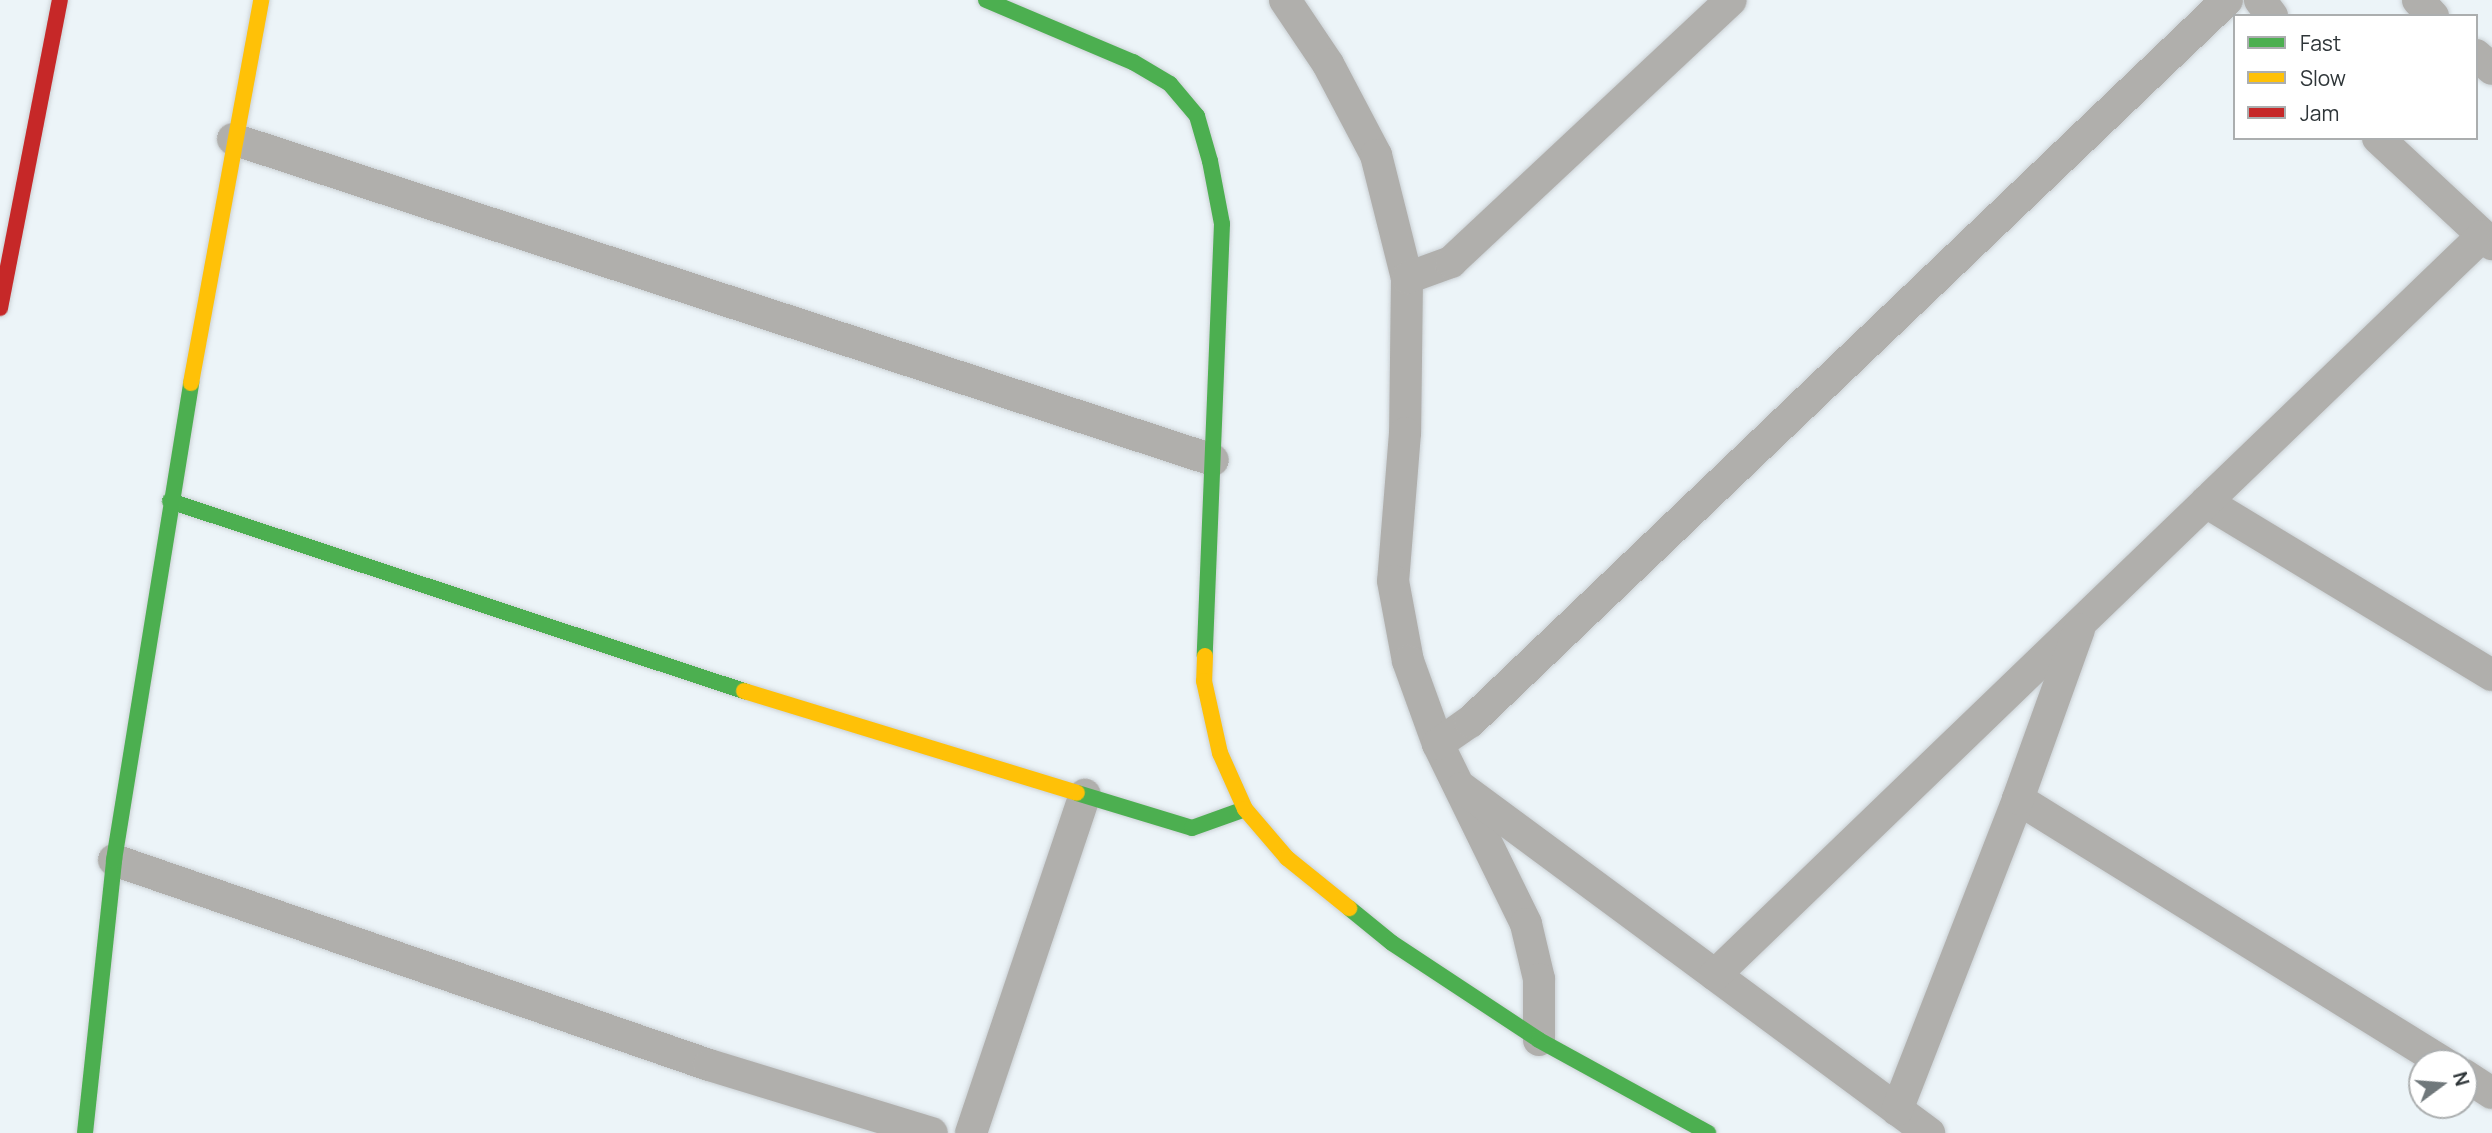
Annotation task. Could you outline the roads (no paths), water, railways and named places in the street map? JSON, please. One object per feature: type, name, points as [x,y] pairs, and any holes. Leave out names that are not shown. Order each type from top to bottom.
[{"type":"main road","points":[[0,308],[60,0]]},
{"type":"main road","points":[[85,1133],[114,860],[170,501],[233,139],[261,0]]},
{"type":"main road","points":[[986,0],[1133,62],[1170,84],[1196,116],[1210,161],[1222,224],[1204,681],[1220,753],[1245,809],[1287,858],[1392,943],[1539,1040],[1708,1133]]},
{"type":"main road","points":[[170,501],[667,667],[1192,828],[1245,809]]},
{"type":"street","points":[[1285,0],[1328,64],[1376,155],[1407,278],[1405,433],[1393,581],[1408,661],[1438,744],[1526,923],[1539,979],[1539,1040]]},
{"type":"street","points":[[1407,278],[1451,262],[1731,0]]},
{"type":"street","points":[[1438,744],[1470,722],[2227,0]]},
{"type":"street","points":[[2418,0],[2431,14]]},
{"type":"street","points":[[2478,57],[2492,69]]},
{"type":"street","points":[[233,139],[1213,460]]},
{"type":"street","points":[[1715,975],[2206,502],[2487,240],[2380,140]]},
{"type":"street","points":[[2206,502],[2492,675]]},
{"type":"street","points":[[1897,1110],[2018,799],[2082,622]]},
{"type":"street","points":[[1458,785],[1928,1133]]},
{"type":"street","points":[[971,1133],[1085,795]]},
{"type":"street","points":[[2018,799],[2421,1049]]},
{"type":"street","points":[[114,860],[709,1065],[932,1133]]}]
